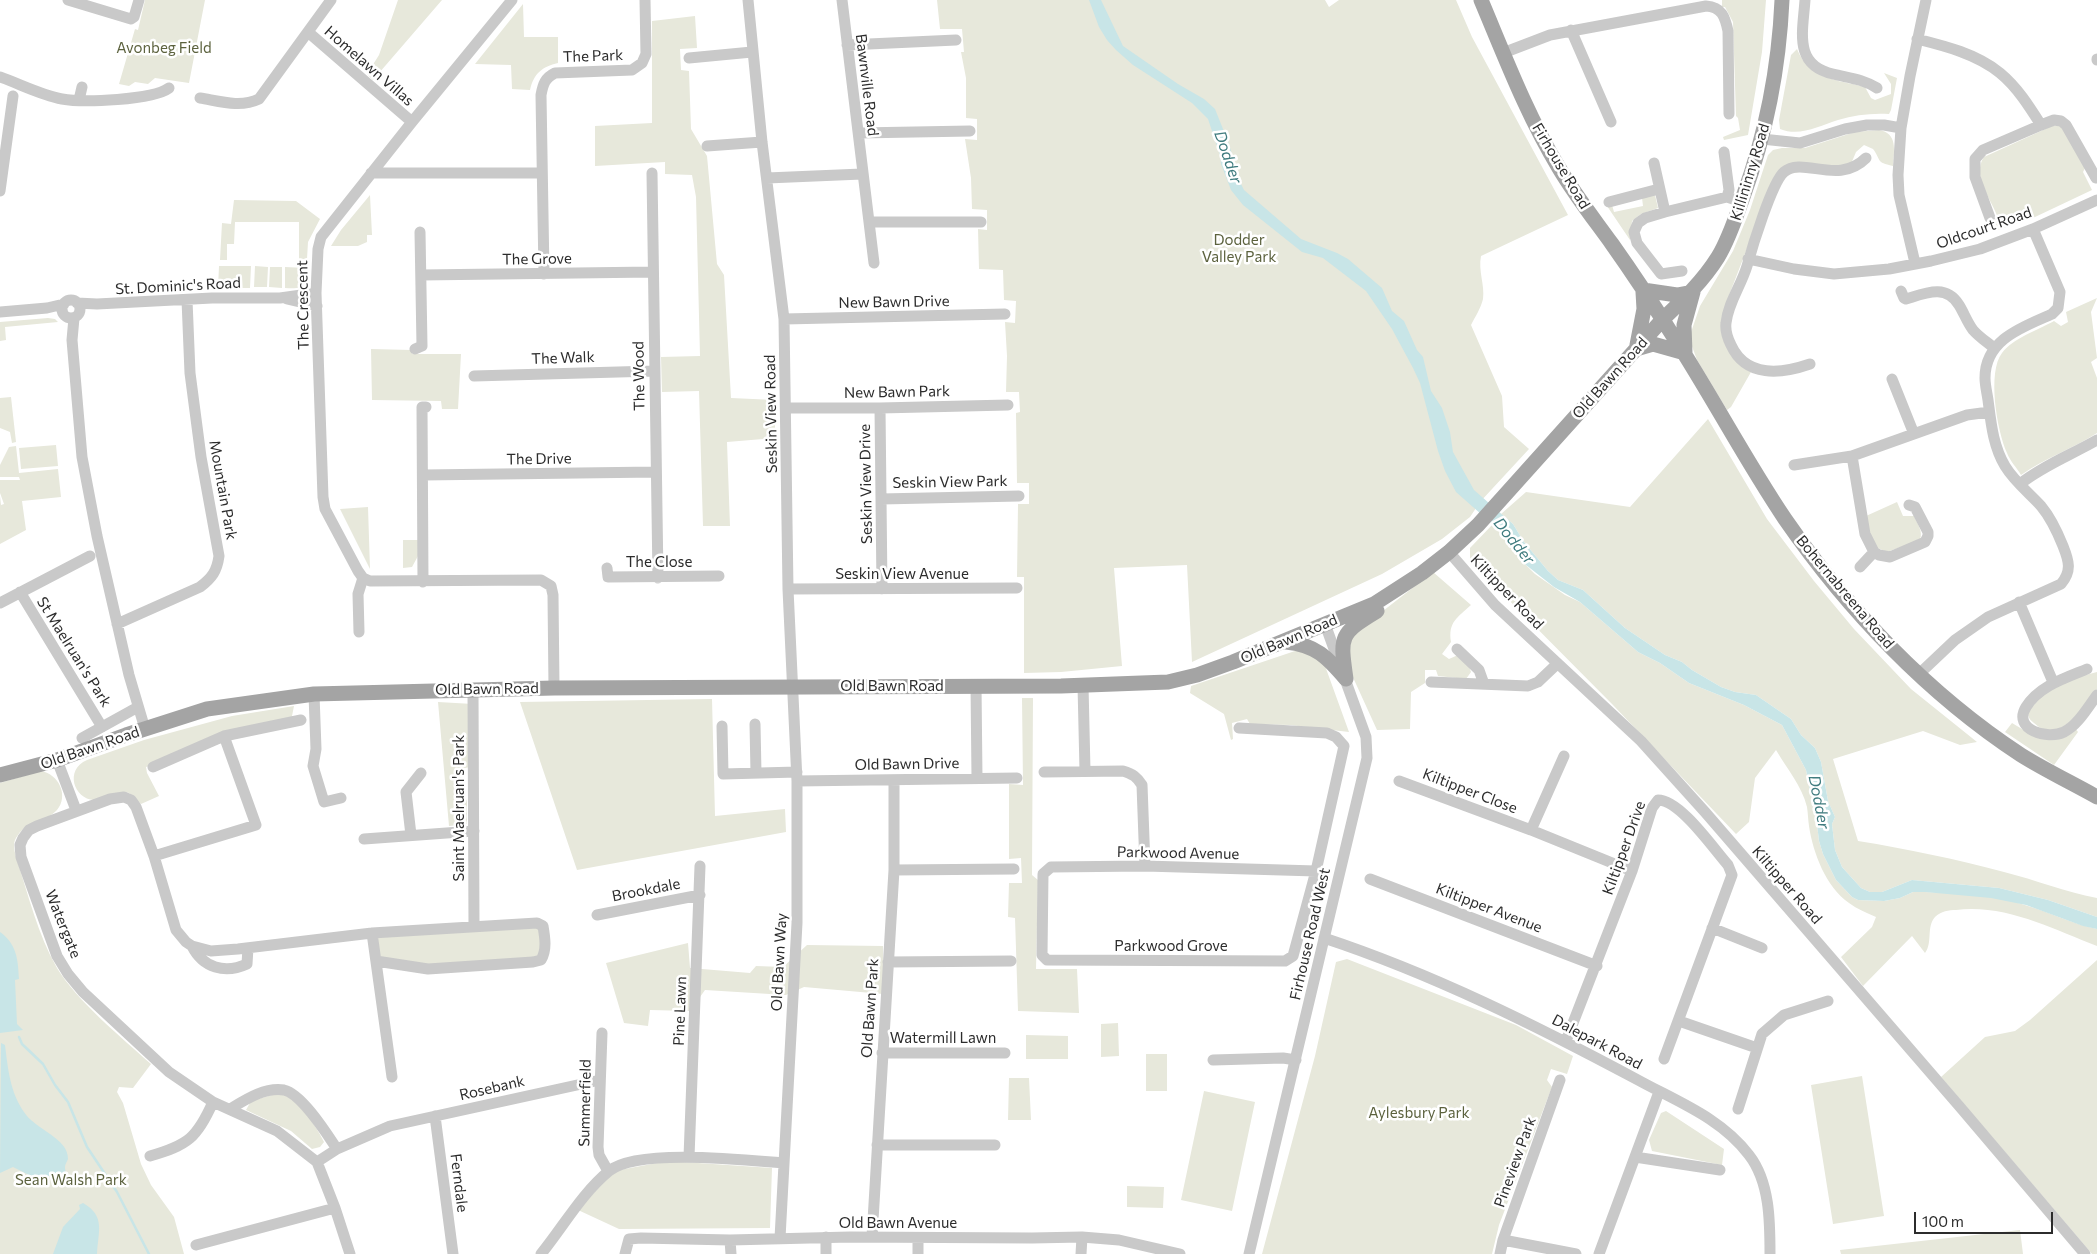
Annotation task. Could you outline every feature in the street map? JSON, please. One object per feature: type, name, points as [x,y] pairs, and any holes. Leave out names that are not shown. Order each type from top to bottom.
[{"type":"main road","name":"Firhouse Road","points":[[1481,0],[1537,128],[1558,167],[1663,319]]},
{"type":"main road","name":"Killininny Road","points":[[1663,319],[1693,292],[1719,255],[1742,202],[1762,139],[1777,64],[1782,0]]},
{"type":"main road","points":[[1643,290],[1677,295],[1693,292],[1684,325],[1685,353],[1653,344],[1636,349],[1644,309],[1643,290]]},
{"type":"main road","name":"Old Bawn Road","points":[[0,775],[57,760],[207,709],[314,694],[554,688],[1157,683],[1180,679],[1233,662],[1285,642],[1374,604],[1422,573],[1449,552],[1478,524],[1663,319]]},
{"type":"main road","name":"Bohernabreena Road","points":[[1663,319],[1786,519],[1852,604],[1918,675],[1973,721],[2022,755],[2097,797]]},
{"type":"main road","points":[[1346,679],[1342,648],[1348,631],[1352,626],[1403,595],[1422,573]]},
{"type":"main road","points":[[1285,642],[1312,648],[1327,657],[1346,679]]},
{"type":"street","points":[[68,0],[131,19],[134,17],[139,0]]},
{"type":"street","points":[[200,98],[232,104],[246,104],[258,99],[331,0]]},
{"type":"street","name":"The Crescent","points":[[362,578],[325,509],[316,306],[318,249],[321,238],[371,173],[512,0]]},
{"type":"street","name":"The Park","points":[[544,274],[541,95],[548,76],[564,71],[632,70],[642,63],[646,54],[645,0]]},
{"type":"street","name":"Seskin View Road","points":[[748,0],[762,142],[784,320],[788,589],[792,687]]},
{"type":"street","name":"Bawnville Road","points":[[842,0],[874,263]]},
{"type":"street","points":[[1805,0],[1802,40],[1804,52],[1810,62],[1818,70],[1865,80],[1878,88]]},
{"type":"street","points":[[1915,263],[1899,195],[1898,176],[1901,128],[1926,0]]},
{"type":"street","points":[[1503,53],[1550,35],[1570,30],[1706,6],[1720,9],[1726,20],[1728,32],[1729,114]]},
{"type":"street","points":[[1570,30],[1611,122]]},
{"type":"street","name":"Homelawn Villas","points":[[308,32],[412,122]]},
{"type":"street","points":[[1917,39],[1982,61],[1999,72],[2016,90],[2042,125]]},
{"type":"street","points":[[847,45],[956,40]]},
{"type":"street","points":[[689,58],[752,52]]},
{"type":"street","points":[[0,77],[60,98],[81,92],[122,99],[161,94],[169,88]]},
{"type":"street","points":[[0,191],[4,150],[13,96]]},
{"type":"street","points":[[1990,218],[1976,177],[1975,159],[1983,150],[2054,120],[2061,121],[2066,125],[2096,178]]},
{"type":"street","points":[[1762,139],[1800,143],[1844,129],[1867,125],[1901,128]]},
{"type":"street","points":[[859,133],[970,131]]},
{"type":"street","points":[[707,146],[762,142]]},
{"type":"street","points":[[1724,152],[1727,196]]},
{"type":"street","points":[[1810,364],[1793,370],[1764,372],[1750,367],[1733,351],[1728,339],[1726,325],[1728,312],[1778,180],[1784,172],[1793,167],[1804,167],[1829,172],[1843,170],[1855,166],[1866,158]]},
{"type":"street","points":[[1654,163],[1665,212]]},
{"type":"street","points":[[371,173],[542,173]]},
{"type":"street","name":"The Wood","points":[[652,173],[658,578]]},
{"type":"street","points":[[767,178],[862,174]]},
{"type":"street","points":[[1609,202],[1660,189]]},
{"type":"street","points":[[1682,271],[1661,274],[1637,243],[1634,232],[1638,223],[1646,218],[1665,212],[1727,196],[1742,202]]},
{"type":"street","name":"Oldcourt Road","points":[[1748,259],[1794,269],[1834,274],[1875,271],[1915,263],[1931,262],[1980,249],[2033,229],[2097,200]]},
{"type":"street","points":[[870,222],[980,222]]},
{"type":"street","points":[[1918,675],[1955,640],[1988,617],[2061,584],[2068,576],[2070,566],[2054,526],[2042,508],[2006,468],[1998,452],[1989,412],[1985,377],[1988,362],[1994,348],[2005,337],[2052,314],[2058,308],[2060,292],[2033,229]]},
{"type":"street","points":[[415,349],[422,346],[420,232]]},
{"type":"street","name":"The Grove","points":[[421,275],[653,272]]},
{"type":"street","points":[[1901,291],[1906,299],[1930,291],[1942,291],[1951,295],[1959,304],[1973,329],[1994,348]]},
{"type":"street","name":"St. Dominic's Road","points":[[0,312],[47,308],[71,310],[97,304],[212,298],[280,298],[316,293]]},
{"type":"street","name":"St. Dominic's Road","points":[[280,298],[316,306]]},
{"type":"street","name":"Mountain Park","points":[[117,624],[200,586],[210,579],[217,569],[219,556],[201,457],[190,373],[187,300]]},
{"type":"street","points":[[71,310],[82,457],[97,536],[117,624],[145,729]]},
{"type":"street","name":"New Bawn Drive","points":[[784,320],[1005,314]]},
{"type":"street","name":"The Walk","points":[[474,376],[654,371]]},
{"type":"street","points":[[1892,379],[1914,434]]},
{"type":"street","name":"New Bawn Park","points":[[786,408],[880,408],[1008,404]]},
{"type":"street","points":[[424,582],[422,407],[426,407]]},
{"type":"street","name":"Seskin View Drive","points":[[880,408],[882,589]]},
{"type":"street","points":[[1794,465],[1852,456],[1967,415],[1989,412]]},
{"type":"street","points":[[2020,484],[2037,470],[2074,454],[2097,440]]},
{"type":"street","points":[[1852,456],[1865,534],[1874,552],[1890,557],[1925,542],[1928,532],[1915,507],[1909,505]]},
{"type":"street","name":"The Drive","points":[[423,475],[656,472]]},
{"type":"street","name":"Seskin View Park","points":[[882,499],[1019,496]]},
{"type":"street","name":"Kiltipper Road","points":[[1449,552],[1495,605],[1641,741],[1705,812],[2085,1254]]},
{"type":"street","points":[[1860,567],[1874,552]]},
{"type":"street","name":"St Maelruan's Park","points":[[0,603],[90,556]]},
{"type":"street","name":"The Close","points":[[608,568],[608,577],[719,576]]},
{"type":"street","points":[[359,632],[358,594],[362,578],[370,581],[424,582],[541,580],[551,586],[553,595],[554,688]]},
{"type":"street","name":"Seskin View Avenue","points":[[788,589],[1017,588]]},
{"type":"street","name":"St Maelruan's Park","points":[[20,592],[102,727]]},
{"type":"street","points":[[2020,602],[2053,682]]},
{"type":"street","name":"Firhouse Road West","points":[[1249,1254],[1367,758],[1366,737],[1325,624]]},
{"type":"street","points":[[1457,649],[1479,670],[1484,684]]},
{"type":"street","points":[[1431,682],[1528,686],[1538,682],[1557,664]]},
{"type":"street","points":[[2087,669],[2053,682],[2026,706],[2022,716],[2026,726],[2045,735],[2055,735],[2064,732],[2074,724],[2097,695]]},
{"type":"street","points":[[1083,684],[1085,771]]},
{"type":"street","points":[[976,685],[977,778]]},
{"type":"street","name":"Old Bawn Way","points":[[780,1238],[797,923],[797,777],[792,687]]},
{"type":"street","name":"Saint Maelruan's Park","points":[[473,690],[474,926]]},
{"type":"street","points":[[314,694],[316,749],[313,766],[324,802],[341,798]]},
{"type":"street","name":"St Maelruan's Park","points":[[82,738],[138,707]]},
{"type":"street","points":[[153,767],[224,736],[301,720]]},
{"type":"street","points":[[755,724],[756,773]]},
{"type":"street","name":"Old Bawn Drive","points":[[722,726],[723,774],[756,773],[797,777],[894,780],[1017,778]]},
{"type":"street","name":"Parkwood Grove","points":[[1043,874],[1042,955],[1047,960],[1285,961],[1293,956],[1316,871],[1344,746],[1336,737],[1327,733],[1239,728]]},
{"type":"street","points":[[154,856],[256,825],[224,736]]},
{"type":"street","name":"Kiltipper Close","points":[[1532,830],[1564,756]]},
{"type":"street","points":[[57,760],[76,810],[110,799],[124,797],[131,800],[136,806],[154,856],[176,930],[192,946],[211,951],[372,933],[419,932],[474,926],[536,923],[542,926],[545,939],[544,954],[541,960],[533,962],[428,970],[376,961]]},
{"type":"street","points":[[1044,772],[1123,771],[1131,773],[1137,778],[1142,786],[1145,866]]},
{"type":"street","points":[[411,835],[406,792],[422,773]]},
{"type":"street","name":"Old Bawn Park","points":[[872,1238],[894,870],[894,780]]},
{"type":"street","name":"Kiltipper Close","points":[[1399,781],[1532,830],[1632,871]]},
{"type":"street","name":"Kiltipper Drive","points":[[1566,1041],[1632,871],[1652,808],[1658,800],[1665,800],[1678,808],[1731,869],[1732,874],[1664,1059]]},
{"type":"street","name":"Watergate","points":[[76,810],[29,830],[20,845],[21,857],[57,956],[64,969],[78,987],[133,1041],[169,1072],[213,1102],[277,1131],[317,1162]]},
{"type":"street","points":[[364,839],[474,831]]},
{"type":"street","name":"Pine Lawn","points":[[689,1156],[700,866]]},
{"type":"street","name":"Parkwood Avenue","points":[[1043,874],[1051,867],[1145,866],[1316,871]]},
{"type":"street","points":[[894,870],[1014,869]]},
{"type":"street","name":"Kiltipper Avenue","points":[[1370,879],[1596,966]]},
{"type":"street","name":"Brookdale","points":[[597,915],[700,895]]},
{"type":"street","points":[[1712,928],[1762,948]]},
{"type":"street","points":[[372,933],[392,1077]]},
{"type":"street","name":"Dalepark Road","points":[[1324,938],[1354,948],[1442,984],[1566,1041],[1709,1117],[1730,1134],[1751,1157],[1762,1179],[1768,1210],[1770,1254]]},
{"type":"street","points":[[192,946],[196,955],[218,969],[236,968],[248,964],[248,948]]},
{"type":"street","points":[[888,962],[1011,961]]},
{"type":"street","points":[[1738,1109],[1762,1034],[1784,1014],[1828,1001]]},
{"type":"street","points":[[1679,1021],[1757,1048]]},
{"type":"street","name":"Summerfield","points":[[602,1033],[598,1147],[599,1155],[608,1171]]},
{"type":"street","name":"Watermill Lawn","points":[[882,1053],[1005,1053]]},
{"type":"street","points":[[1213,1060],[1282,1058],[1296,1060]]},
{"type":"street","name":"Rosebank","points":[[337,1149],[390,1126],[600,1080]]},
{"type":"street","name":"Pineview Park","points":[[1500,1254],[1503,1240],[1560,1080]]},
{"type":"street","points":[[230,1110],[260,1093],[285,1090],[294,1095],[307,1109],[337,1149],[317,1162],[350,1254]]},
{"type":"street","points":[[1599,1254],[1659,1092]]},
{"type":"street","points":[[150,1156],[173,1150],[192,1138],[207,1116],[213,1102]]},
{"type":"street","name":"Ferndale","points":[[435,1116],[453,1254]]},
{"type":"street","points":[[877,1145],[995,1145]]},
{"type":"street","points":[[541,1254],[588,1193],[608,1171],[623,1165],[689,1156],[783,1163]]},
{"type":"street","points":[[1635,1157],[1720,1170]]},
{"type":"street","points":[[196,1245],[335,1208]]},
{"type":"street","points":[[826,1237],[826,1254]]},
{"type":"street","name":"Old Bawn Avenue","points":[[625,1254],[630,1239],[641,1238],[730,1240],[826,1237],[1082,1237],[1119,1240],[1180,1254]]},
{"type":"street","points":[[1081,1254],[1082,1237]]},
{"type":"street","points":[[918,1238],[918,1254]]},
{"type":"street","points":[[730,1240],[731,1254]]},
{"type":"street","points":[[1503,1240],[1576,1254]]},
{"type":"green space","name":"Avonbeg Field","points":[[145,0],[205,0],[189,83],[155,78],[148,84],[135,82],[129,86],[119,84],[135,29],[138,30]]},
{"type":"green space","points":[[398,0],[442,0],[373,80],[367,74],[379,55]]},
{"type":"green space","name":"Dodder Valley Park","points":[[937,0],[1325,0],[1329,7],[1339,0],[1456,0],[1472,37],[1568,215],[1481,256],[1480,267],[1483,299],[1471,325],[1502,396],[1504,427],[1529,449],[1480,502],[1470,517],[1442,539],[1382,574],[1192,662],[1187,565],[1114,568],[1122,666],[1061,672],[1024,673],[1024,577],[1017,577],[1018,504],[1029,504],[1029,483],[1017,483],[1016,413],[1020,412],[1019,392],[1006,392],[1007,356],[1005,322],[1015,323],[1016,301],[1004,300],[1003,270],[979,269],[978,229],[987,230],[987,210],[972,209],[971,178],[965,139],[977,140],[977,119],[966,118],[966,78],[961,52],[964,52],[962,29],[940,29]]},
{"type":"green space","points":[[1722,0],[1766,0],[1762,52],[1748,135],[1724,140],[1723,137],[1740,130],[1736,116],[1733,22],[1725,7],[1722,7]]},
{"type":"green space","points":[[523,4],[524,37],[558,37],[558,63],[543,69],[536,75],[530,90],[512,89],[511,65],[475,64]]},
{"type":"green space","points":[[695,16],[697,48],[680,49],[681,70],[689,71],[691,129],[707,156],[717,264],[724,275],[731,398],[775,400],[775,438],[727,442],[730,526],[703,526],[699,391],[662,392],[661,357],[700,356],[696,197],[692,175],[665,174],[665,162],[595,166],[595,126],[652,123],[652,21]]},
{"type":"green space","points":[[1797,49],[1802,59],[1816,72],[1834,80],[1865,87],[1871,98],[1875,100],[1891,94],[1891,84],[1884,73],[1897,78],[1889,114],[1869,114],[1851,117],[1809,130],[1795,132],[1780,129],[1779,120],[1791,55]]},
{"type":"green space","points":[[2058,125],[2063,127],[2085,168],[2083,172],[2092,190],[2035,217],[1995,231],[1993,220],[1998,218],[1981,180],[1981,164],[1984,157]]},
{"type":"green space","points":[[1879,130],[1889,135],[1894,144],[1893,166],[1881,162],[1873,149],[1864,145],[1856,152],[1851,164],[1775,176],[1726,303],[1721,324],[1751,372],[1731,407],[1727,410],[1697,360],[1689,338],[1700,306],[1733,251],[1750,210],[1768,155],[1773,150],[1805,148],[1855,132]]},
{"type":"green space","points":[[370,195],[372,235],[367,235],[367,242],[358,246],[331,246],[341,230]]},
{"type":"green space","points":[[1655,195],[1658,208],[1641,214],[1632,221],[1630,240],[1607,206],[1612,205],[1614,212],[1643,206],[1642,198]]},
{"type":"green space","points":[[234,200],[296,201],[320,219],[308,242],[307,259],[299,259],[299,222],[235,222],[234,244],[227,244],[227,260],[220,260],[222,223],[231,224]]},
{"type":"green space","points":[[219,266],[251,266],[250,288],[218,288]]},
{"type":"green space","points":[[255,266],[268,267],[267,287],[254,287]]},
{"type":"green space","points":[[270,267],[282,267],[282,288],[269,287]]},
{"type":"green space","points":[[285,267],[306,268],[306,279],[303,286],[285,288]]},
{"type":"green space","points":[[2097,298],[2091,312],[2097,358],[2091,362],[2097,378],[2097,433],[2021,475],[2008,456],[1997,417],[1994,387],[1997,362],[2002,353],[2019,339],[2054,321],[2061,326],[2068,322],[2066,312]]},
{"type":"green space","points":[[55,319],[58,322],[5,327],[6,340],[0,341],[0,322]]},
{"type":"green space","points":[[371,349],[412,350],[412,354],[461,354],[458,409],[442,409],[441,401],[372,400]]},
{"type":"green space","points":[[11,397],[16,442],[12,443],[10,432],[0,428],[0,398]]},
{"type":"green space","points":[[1708,419],[1767,519],[1814,581],[1854,629],[1911,689],[1977,742],[1960,745],[1923,731],[1833,759],[1858,841],[1968,863],[2097,898],[2097,917],[2048,900],[1999,888],[1912,880],[1882,892],[1870,892],[1861,888],[1842,867],[1835,850],[1832,824],[1835,817],[1828,801],[1821,762],[1815,748],[1801,735],[1791,719],[1756,695],[1735,692],[1721,687],[1682,662],[1665,655],[1625,628],[1583,590],[1558,580],[1548,571],[1524,542],[1513,524],[1501,514],[1526,492],[1630,507]]},
{"type":"green space","points":[[56,445],[58,466],[21,469],[19,448]]},
{"type":"green space","points":[[16,446],[19,473],[58,469],[61,497],[22,501],[26,530],[0,544],[0,496],[1,505],[4,504],[0,493],[0,480],[20,480],[19,477],[0,477],[0,465],[9,447]]},
{"type":"green space","points":[[1897,502],[1903,516],[1914,516],[1920,528],[1921,537],[1920,540],[1887,552],[1873,546],[1866,516]]},
{"type":"green space","points":[[368,507],[370,569],[340,509]]},
{"type":"green space","points":[[1493,524],[1507,537],[1526,565],[1535,574],[1565,595],[1580,602],[1638,652],[1660,663],[1689,683],[1744,705],[1782,725],[1806,770],[1810,790],[1814,798],[1819,841],[1823,854],[1836,880],[1852,897],[1858,900],[1884,901],[1900,898],[1913,892],[1925,892],[2003,899],[2097,929],[2097,946],[2011,914],[1975,909],[1942,912],[1932,921],[1929,945],[1925,953],[1912,936],[1863,986],[1841,957],[1872,927],[1876,917],[1849,903],[1827,879],[1817,858],[1805,799],[1776,750],[1755,778],[1749,822],[1736,834],[1612,704],[1478,569],[1470,558],[1470,548]]},
{"type":"green space","points":[[403,540],[418,540],[418,556],[412,567],[403,568]]},
{"type":"green space","points":[[1433,572],[1471,605],[1452,625],[1451,642],[1442,654],[1449,659],[1458,655],[1468,664],[1471,672],[1466,679],[1438,676],[1436,670],[1425,670],[1425,683],[1411,692],[1410,729],[1377,730],[1351,673],[1347,639]]},
{"type":"green space","points":[[1295,651],[1311,652],[1324,663],[1349,732],[1290,725],[1250,724],[1247,719],[1232,723],[1233,739],[1231,740],[1224,714],[1190,693],[1191,686]]},
{"type":"green space","points":[[2097,672],[2097,689],[2070,722],[2061,728],[2053,730],[2044,729],[2030,719],[2029,710],[2046,692],[2078,677]]},
{"type":"green space","points":[[1022,698],[1033,698],[1032,875],[1038,880],[1036,969],[1077,969],[1079,1013],[1018,1011],[1015,918],[1008,917],[1009,883],[1022,883],[1021,858],[1009,859],[1009,784],[1023,785]]},
{"type":"green space","points":[[712,699],[715,816],[785,809],[786,832],[577,870],[520,702]]},
{"type":"green space","points":[[438,702],[473,704],[474,766],[461,769],[462,797],[467,800],[467,824],[449,826]]},
{"type":"green space","points":[[294,706],[291,721],[146,767],[147,773],[159,796],[141,804],[129,793],[125,792],[98,800],[87,798],[81,795],[74,783],[76,770],[87,760],[144,740],[232,716]]},
{"type":"green space","points":[[2012,723],[2027,732],[2075,728],[2078,732],[2054,765],[2005,732]]},
{"type":"green space","name":"Sean Walsh Park","points":[[41,771],[53,776],[57,781],[62,792],[62,798],[57,810],[53,814],[22,830],[14,843],[16,857],[39,928],[57,968],[88,1006],[151,1064],[133,1088],[119,1087],[117,1092],[123,1103],[141,1164],[151,1185],[174,1217],[184,1254],[0,1254],[0,783]]},
{"type":"green space","points":[[543,926],[541,960],[428,969],[376,961],[372,933]]},
{"type":"green space","points":[[688,943],[690,968],[750,973],[756,966],[783,967],[807,945],[883,946],[883,994],[804,987],[786,995],[705,990],[690,1011],[650,1010],[648,1026],[624,1023],[606,963]]},
{"type":"green space","name":"Aylesbury Park","points":[[1347,959],[1516,1025],[1573,1056],[1567,1074],[1551,1069],[1547,1080],[1552,1087],[1499,1225],[1492,1254],[1262,1254],[1315,1056],[1336,962]]},
{"type":"green space","points":[[2097,960],[2097,1254],[2092,1254],[1941,1077],[1985,1037],[2015,1031],[2030,1020]]},
{"type":"green space","points":[[1118,1023],[1119,1056],[1101,1057],[1101,1024]]},
{"type":"green space","points":[[1026,1035],[1068,1036],[1068,1059],[1026,1059]]},
{"type":"green space","points":[[1146,1054],[1167,1054],[1167,1091],[1146,1091]]},
{"type":"green space","points":[[1862,1076],[1884,1216],[1833,1224],[1811,1085]]},
{"type":"green space","points":[[1009,1078],[1029,1078],[1031,1120],[1008,1120]]},
{"type":"green space","points":[[1204,1091],[1255,1102],[1232,1211],[1181,1200]]},
{"type":"green space","points":[[279,1093],[291,1097],[305,1111],[324,1142],[320,1147],[312,1149],[291,1131],[246,1110],[251,1101]]},
{"type":"green space","points":[[1666,1111],[1724,1149],[1722,1165],[1652,1151],[1649,1140],[1661,1113]]},
{"type":"green space","points":[[668,1161],[772,1168],[770,1228],[619,1229],[578,1210],[614,1171]]},
{"type":"green space","points":[[1127,1186],[1164,1187],[1163,1208],[1127,1207]]},
{"type":"green space","points":[[2020,1230],[2023,1254],[1841,1254],[1840,1250]]},
{"type":"water","name":"Dodder","points":[[1089,0],[1101,0],[1123,46],[1178,84],[1204,99],[1215,109],[1244,190],[1301,239],[1348,259],[1382,288],[1392,311],[1404,321],[1417,350],[1423,357],[1431,391],[1442,408],[1450,432],[1453,452],[1474,490],[1513,524],[1524,542],[1548,571],[1558,580],[1583,590],[1625,628],[1665,655],[1682,662],[1721,687],[1735,692],[1756,695],[1791,719],[1801,735],[1815,748],[1821,762],[1828,801],[1835,817],[1832,824],[1835,850],[1842,867],[1861,888],[1870,892],[1882,892],[1912,880],[1999,888],[2048,900],[2097,917],[2097,929],[2083,926],[2026,905],[1991,898],[1925,892],[1913,892],[1900,898],[1884,901],[1858,900],[1852,897],[1836,880],[1823,854],[1819,841],[1814,798],[1810,790],[1806,770],[1782,725],[1744,705],[1689,683],[1660,663],[1638,652],[1580,602],[1554,587],[1526,565],[1507,537],[1456,492],[1445,471],[1438,451],[1420,383],[1392,329],[1366,291],[1323,258],[1302,252],[1243,205],[1231,190],[1221,164],[1220,155],[1208,119],[1192,103],[1133,65],[1116,50],[1099,27]]},
{"type":"water","points":[[0,932],[10,942],[16,953],[19,979],[15,980],[17,1024],[23,1030],[0,1033]]},
{"type":"water","points":[[1,1043],[5,1045],[10,1080],[19,1104],[35,1124],[57,1139],[67,1152],[66,1178],[56,1173],[39,1180],[13,1167],[0,1173]]},
{"type":"water","points":[[83,1203],[95,1213],[98,1219],[97,1254],[53,1254],[63,1227],[80,1209],[79,1205]]},
{"type":"waterway","points":[[19,1037],[22,1044],[43,1064],[55,1085],[68,1102],[87,1147],[117,1192],[149,1254]]}]
